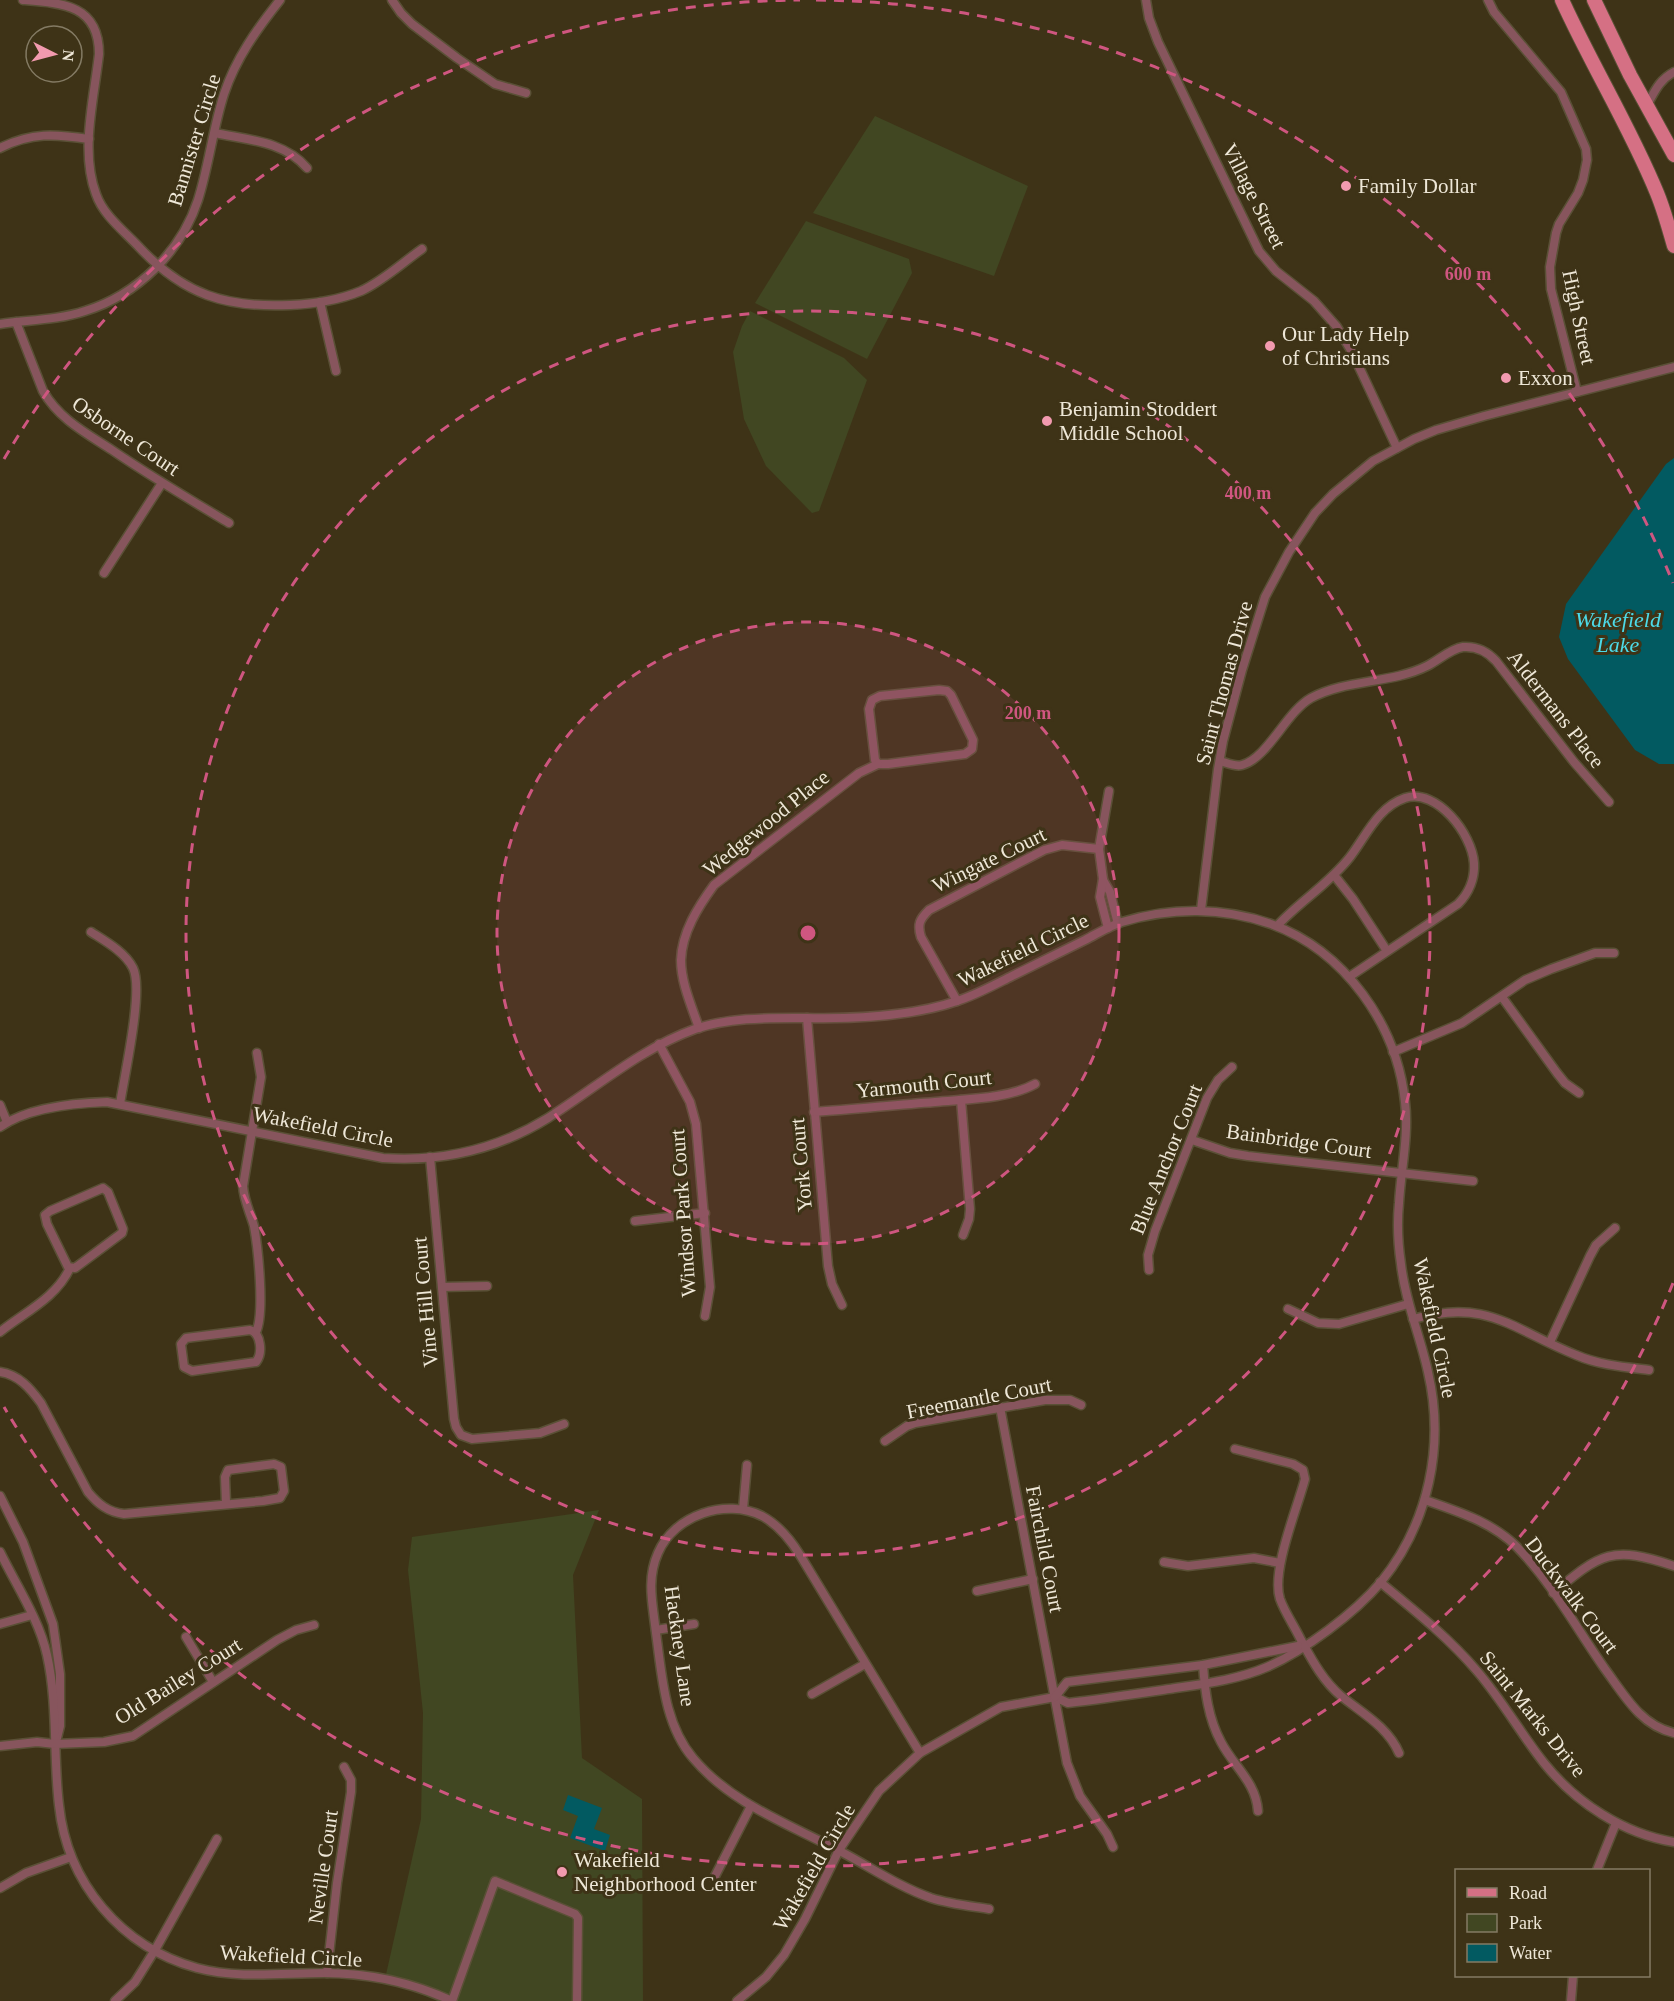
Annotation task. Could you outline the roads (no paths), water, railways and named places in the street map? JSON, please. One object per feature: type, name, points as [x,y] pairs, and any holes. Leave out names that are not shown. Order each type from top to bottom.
[{"type":"main road","points":[[1562,0],[1642,159],[1658,195],[1674,246]]},
{"type":"main road","points":[[1594,0],[1630,75],[1674,155]]},
{"type":"street","points":[[23,0],[59,3],[71,7],[88,18],[97,32],[99,54],[89,139],[92,179],[99,202],[157,266],[194,289],[237,304],[268,306],[320,302],[362,291],[422,249]]},
{"type":"street","name":"Bannister Circle","points":[[0,324],[65,316],[95,308],[123,295],[140,283],[157,266],[177,242],[192,216],[202,186],[224,94],[237,62],[250,40],[280,0]]},
{"type":"street","points":[[392,0],[412,24],[457,58],[495,84],[526,93]]},
{"type":"street","name":"Village Street","points":[[1146,0],[1149,18],[1158,42],[1259,251],[1276,271],[1314,302],[1337,327],[1352,352],[1397,448]]},
{"type":"street","name":"High Street","points":[[1490,0],[1494,12],[1561,92],[1587,153],[1583,180],[1556,233],[1550,267],[1551,289],[1577,392]]},
{"type":"street","points":[[1647,105],[1658,84],[1674,72]]},
{"type":"street","points":[[215,133],[279,147],[300,159],[307,168]]},
{"type":"street","points":[[0,148],[28,137],[42,135],[54,134],[89,139]]},
{"type":"street","points":[[320,302],[336,371]]},
{"type":"street","name":"Osborne Court","points":[[16,322],[43,391],[55,408],[75,426],[162,483],[229,523]]},
{"type":"street","name":"Saint Thomas Drive","points":[[1201,910],[1214,791],[1232,706],[1265,597],[1289,552],[1315,513],[1333,494],[1373,461],[1436,430],[1674,368]]},
{"type":"street","points":[[104,573],[162,483]]},
{"type":"street","name":"Aldermans Place","points":[[1220,761],[1237,765],[1254,759],[1302,704],[1318,695],[1416,670],[1451,651],[1472,647],[1486,652],[1496,661],[1574,762],[1609,802]]},
{"type":"street","name":"Wedgewood Place","points":[[699,1028],[686,991],[681,962],[683,945],[691,921],[714,885],[851,779],[878,764],[969,752],[973,746],[973,740],[951,695],[943,690],[880,696],[872,700],[869,709],[875,760],[878,764]]},
{"type":"street","points":[[1108,928],[1100,897],[1103,879],[1099,849],[1109,791]]},
{"type":"street","points":[[1277,926],[1297,905],[1334,875],[1380,814],[1396,802],[1412,796],[1426,797],[1437,802],[1452,818],[1469,843],[1473,856],[1473,875],[1467,892],[1458,904],[1349,977]]},
{"type":"street","name":"Wingate Court","points":[[957,1001],[921,937],[918,928],[922,916],[929,910],[1044,850],[1062,845],[1099,849]]},
{"type":"street","points":[[1334,875],[1353,898],[1387,951]]},
{"type":"street","points":[[1103,879],[1110,892],[1118,924]]},
{"type":"street","name":"Wakefield Circle","points":[[4,1124],[70,1105],[107,1102],[383,1158],[430,1157],[474,1150],[518,1134],[547,1118],[659,1044],[699,1028],[744,1019],[894,1014],[957,1001],[1118,924],[1157,915],[1201,910],[1249,918],[1277,926],[1317,950],[1349,977],[1384,1027],[1400,1074],[1405,1104],[1403,1173],[1399,1203],[1402,1276],[1428,1371],[1434,1408],[1433,1457],[1425,1500],[1404,1547],[1380,1582],[1345,1617],[1304,1645],[1264,1668],[1205,1684],[1068,1704],[1055,1697],[1001,1707],[920,1753],[879,1791],[839,1850],[789,1948],[766,1977],[739,2000]]},
{"type":"street","points":[[91,932],[127,959],[135,972],[134,1012],[120,1104]]},
{"type":"street","points":[[1393,1052],[1462,1023],[1525,980],[1595,953],[1614,953]]},
{"type":"street","points":[[1502,997],[1565,1083],[1579,1093]]},
{"type":"street","name":"York Court","points":[[807,1018],[828,1266],[832,1284],[842,1305]]},
{"type":"street","name":"Windsor Park Court","points":[[659,1044],[693,1111],[699,1143],[710,1287],[705,1316]]},
{"type":"street","points":[[256,1332],[250,1330],[186,1338],[181,1344],[184,1367],[192,1371],[256,1362],[260,1356],[256,1332],[259,1325],[261,1301],[255,1234],[243,1196],[261,1077],[257,1053]]},
{"type":"street","name":"Blue Anchor Court","points":[[1149,1270],[1148,1255],[1152,1238],[1212,1087],[1232,1067]]},
{"type":"street","name":"Yarmouth Court","points":[[814,1112],[961,1100],[1012,1093],[1025,1090],[1035,1083]]},
{"type":"street","points":[[961,1100],[970,1209],[969,1220],[963,1235]]},
{"type":"street","points":[[0,1106],[4,1124]]},
{"type":"street","name":"Bainbridge Court","points":[[1192,1140],[1230,1153],[1248,1156],[1473,1181]]},
{"type":"street","name":"Vine Hill Court","points":[[430,1157],[454,1419],[458,1432],[467,1438],[480,1439],[540,1433],[564,1424]]},
{"type":"street","points":[[103,1188],[109,1194],[122,1226],[122,1233],[75,1268],[70,1268],[64,1262],[45,1215],[50,1210],[103,1188]]},
{"type":"street","points":[[635,1221],[705,1213]]},
{"type":"street","points":[[1550,1342],[1596,1245],[1615,1228]]},
{"type":"street","points":[[0,1332],[54,1293],[70,1268]]},
{"type":"street","points":[[442,1287],[487,1286]]},
{"type":"street","points":[[1288,1310],[1309,1321],[1339,1324],[1408,1304]]},
{"type":"street","points":[[1413,1319],[1447,1311],[1476,1312],[1497,1318],[1575,1355],[1595,1362],[1649,1370]]},
{"type":"street","points":[[0,1372],[20,1380],[32,1390],[88,1492],[106,1509],[124,1514],[280,1498],[284,1491],[281,1467],[274,1464],[228,1470],[225,1477],[226,1503]]},
{"type":"street","name":"Freemantle Court","points":[[885,1441],[907,1426],[1000,1407],[1054,1399],[1070,1400],[1081,1405]]},
{"type":"street","name":"Fairchild Court","points":[[1000,1407],[1067,1763],[1080,1796],[1107,1834],[1113,1847]]},
{"type":"street","points":[[1235,1449],[1293,1464],[1303,1470],[1305,1479],[1280,1563],[1279,1598],[1313,1662],[1329,1684],[1380,1726],[1395,1744],[1399,1753]]},
{"type":"street","points":[[743,1509],[747,1465]]},
{"type":"street","name":"Wakefield Circle","points":[[0,1496],[23,1542],[53,1624],[60,1691],[60,1726],[55,1744]]},
{"type":"street","name":"Duckwalk Court","points":[[1425,1500],[1471,1516],[1496,1529],[1517,1547],[1553,1593],[1624,1696],[1640,1714],[1655,1725],[1674,1733]]},
{"type":"street","name":"Hackney Lane","points":[[920,1753],[792,1542],[774,1524],[763,1516],[743,1509],[719,1510],[705,1513],[681,1524],[666,1539],[655,1560],[651,1582],[651,1602],[666,1702],[691,1756],[721,1786],[751,1806],[918,1893],[949,1903],[989,1909]]},
{"type":"street","name":"Wakefield Circle","points":[[0,1552],[32,1615],[47,1656],[62,1830],[71,1857],[85,1885],[105,1912],[131,1936],[178,1961],[199,1968],[223,1973],[327,1973],[385,1979],[425,1990],[452,2001]]},
{"type":"street","points":[[1553,1593],[1594,1562],[1611,1556],[1639,1555],[1674,1566]]},
{"type":"street","points":[[1164,1562],[1188,1566],[1254,1558],[1280,1563]]},
{"type":"street","points":[[977,1591],[1033,1579]]},
{"type":"street","name":"Saint Marks Drive","points":[[1380,1582],[1442,1634],[1477,1671],[1558,1779],[1590,1806],[1616,1823],[1648,1836],[1674,1842]]},
{"type":"street","points":[[0,1624],[32,1615]]},
{"type":"street","points":[[656,1630],[694,1624]]},
{"type":"street","name":"Old Bailey Court","points":[[0,1746],[37,1742],[55,1744],[104,1742],[132,1736],[277,1640],[296,1630],[314,1625]]},
{"type":"street","points":[[186,1637],[213,1682]]},
{"type":"street","name":"Wakefield Circle","points":[[1055,1697],[1067,1683],[1203,1665],[1304,1645]]},
{"type":"street","points":[[812,1694],[865,1664]]},
{"type":"street","points":[[1203,1665],[1208,1706],[1221,1742],[1251,1786],[1257,1798],[1258,1811]]},
{"type":"street","name":"Neville Court","points":[[327,1973],[337,1883],[351,1792],[351,1780],[344,1767]]},
{"type":"street","points":[[714,1878],[751,1806]]},
{"type":"street","points":[[1597,1869],[1616,1823]]},
{"type":"street","points":[[115,2001],[135,1982],[217,1839]]},
{"type":"street","points":[[0,1888],[26,1873],[71,1857]]},
{"type":"street","points":[[452,2001],[495,1881],[575,1914],[578,1918],[577,2001]]},
{"type":"street","points":[[1571,2001],[1573,1977]]},
{"type":"water","name":"Wakefield Lake","points":[[1674,458],[1674,764],[1659,764],[1635,750],[1568,659],[1559,637],[1566,604],[1666,464]]},
{"type":"water","points":[[568,1795],[602,1808],[594,1829],[610,1835],[605,1851],[570,1838],[578,1816],[563,1810]]},
{"type":"place","name":"Family Dollar","points":[[1346,186]]},
{"type":"place","name":"Our Lady Help of Christians","points":[[1270,346]]},
{"type":"place","name":"Exxon","points":[[1506,378]]},
{"type":"place","name":"Benjamin Stoddert Middle School","points":[[1047,421]]},
{"type":"place","name":"Wakefield Neighborhood Center","points":[[562,1872]]}]
